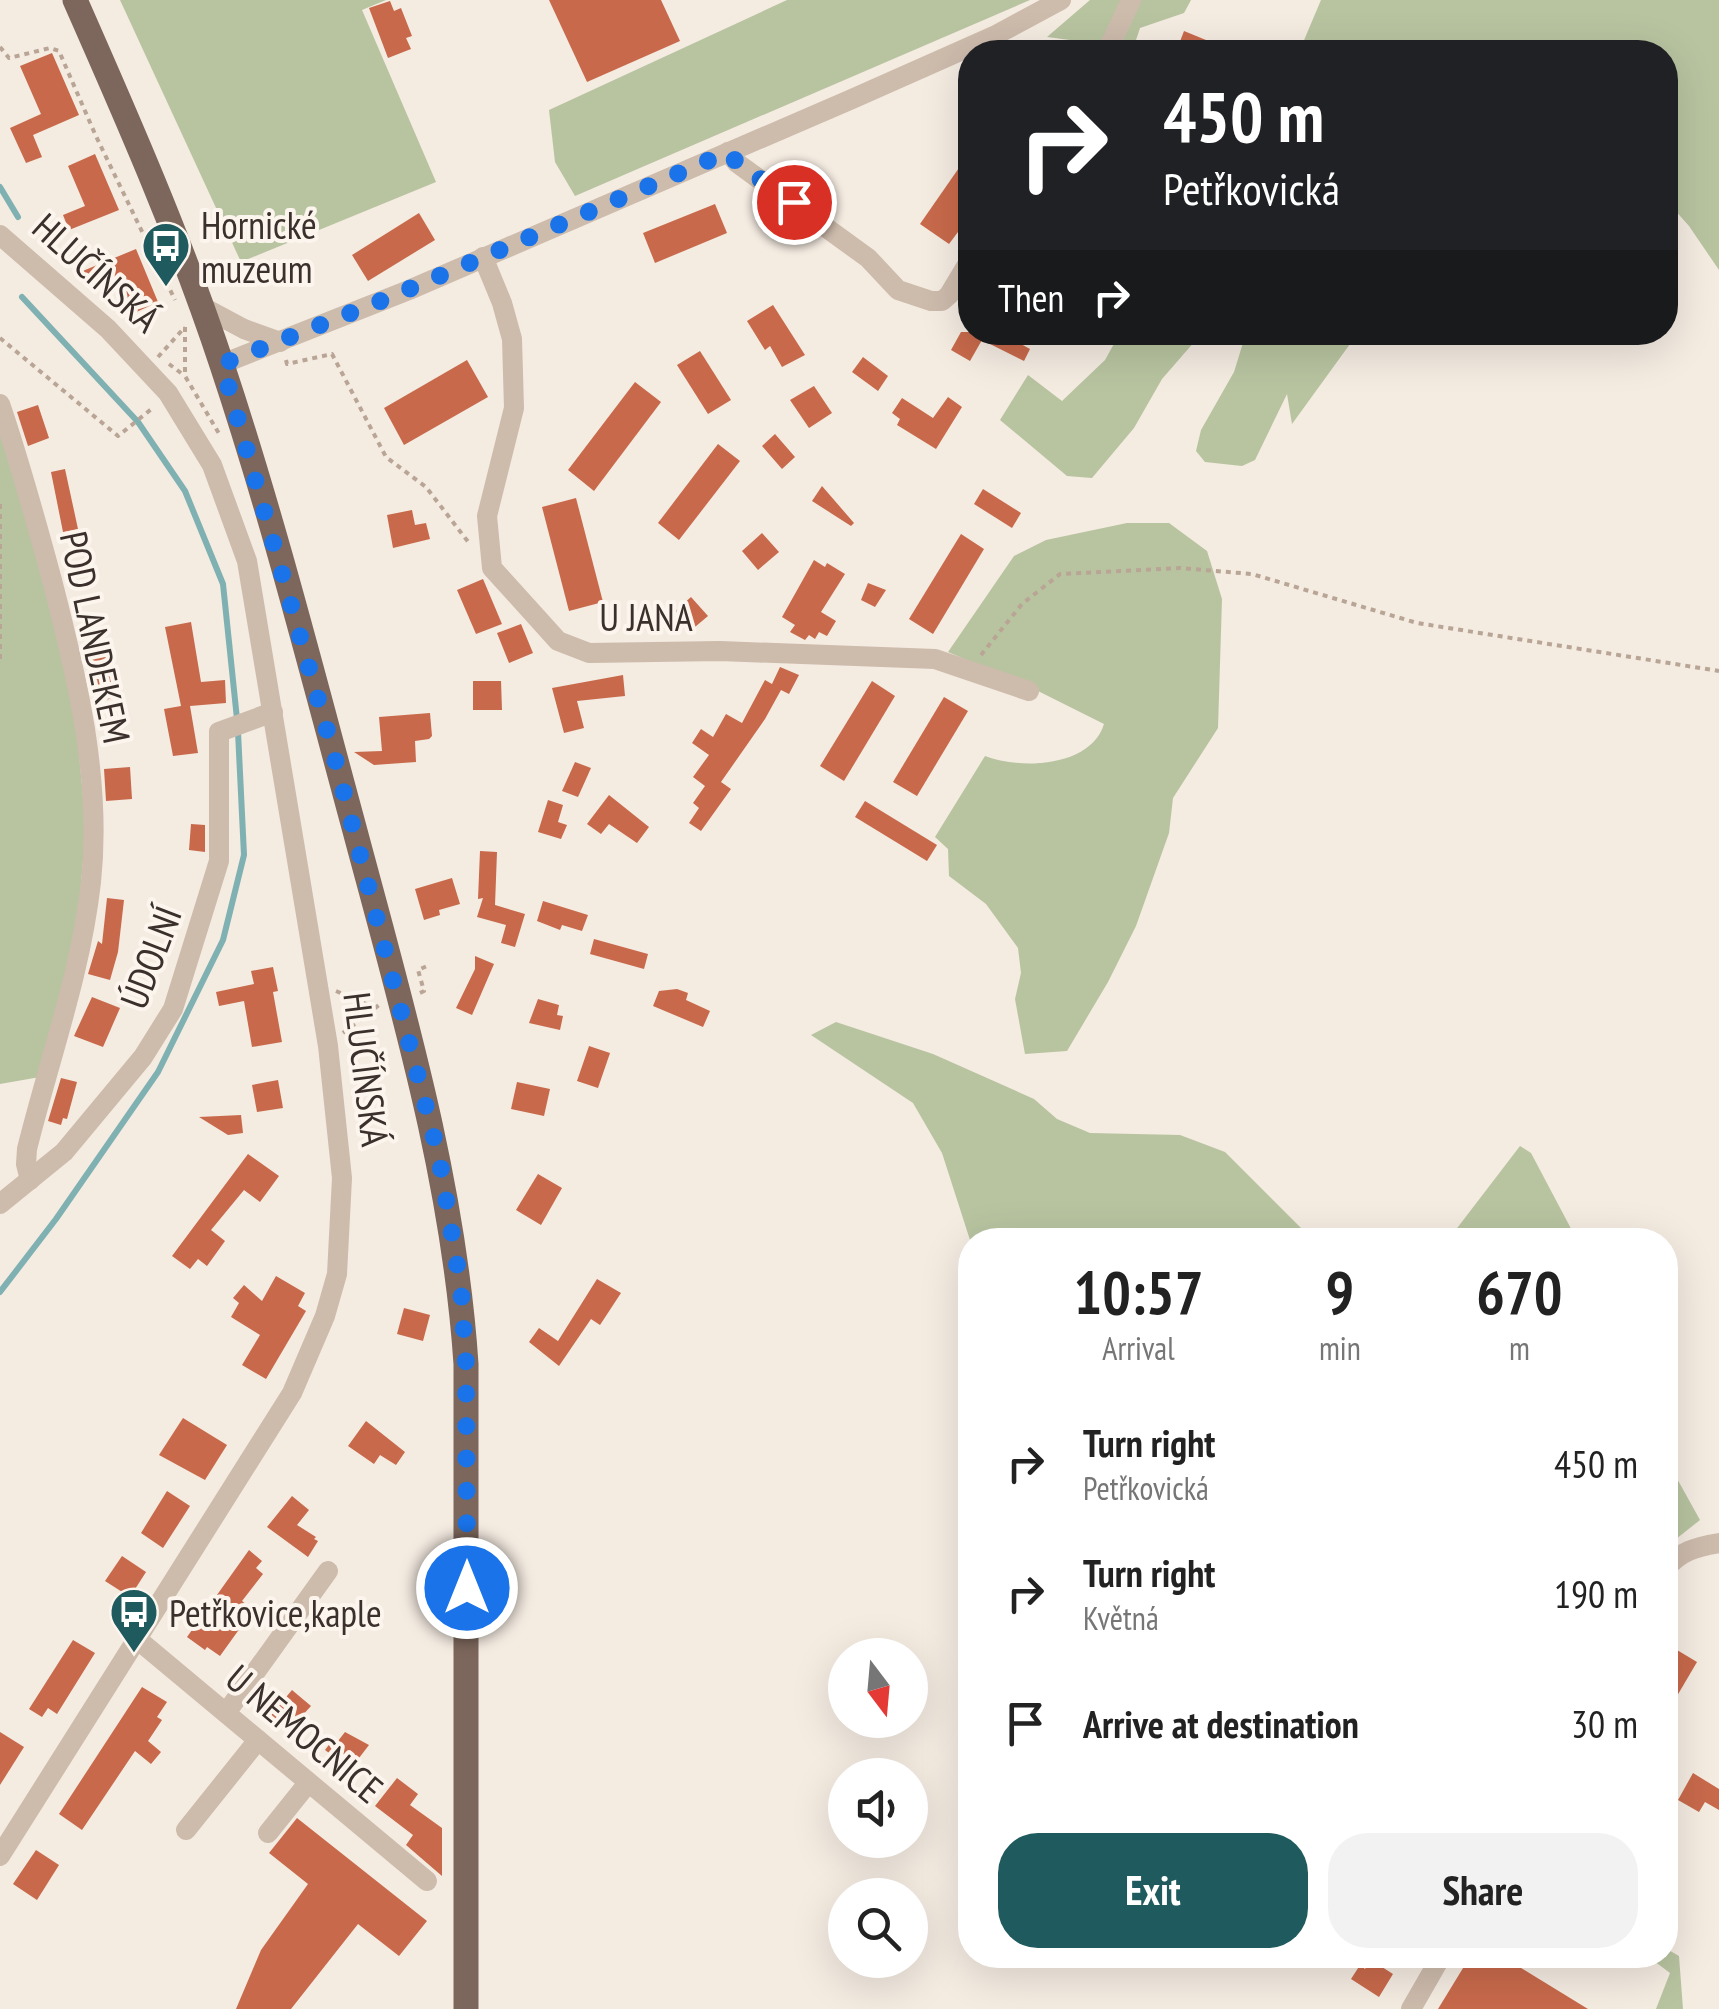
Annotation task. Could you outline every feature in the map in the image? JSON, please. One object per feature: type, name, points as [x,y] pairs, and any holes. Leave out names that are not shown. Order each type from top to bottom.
[{"type":"main road","name":"HLUČÍNSKÁ","points":[[76,0],[158,192],[193,316],[222,364],[320,701],[439,1157],[461,1288],[466,1364],[466,2009]]},
{"type":"street","points":[[984,40],[1061,0]]},
{"type":"street","points":[[1113,40],[1131,0]]},
{"type":"street","points":[[222,364],[482,257],[958,51]]},
{"type":"street","points":[[728,152],[738,164],[868,258],[898,290],[942,301],[958,280]]},
{"type":"street","name":"HLUČÍNSKÁ","points":[[0,236],[98,320],[153,361],[196,435],[231,510],[255,598],[328,1046],[339,1133],[342,1221],[337,1274],[325,1316],[292,1393],[0,1856]]},
{"type":"street","points":[[482,257],[512,339],[514,408],[487,516],[492,568]]},
{"type":"street","points":[[193,316],[280,342]]},
{"type":"street","name":"POD LANDEKEM","points":[[0,404],[78,678],[92,822],[92,878],[84,930],[73,984],[26,1149],[30,1180]]},
{"type":"street","name":"U JANA","points":[[492,568],[558,641],[588,653],[720,650],[935,659],[1029,691]]},
{"type":"street","name":"ÚDOLNÍ","points":[[0,1204],[64,1152],[153,1042],[172,1009],[219,861],[219,732],[274,712]]},
{"type":"street","points":[[1678,1556],[1692,1548],[1719,1544]]},
{"type":"street","points":[[226,1713],[328,1571]]},
{"type":"street","name":"U NEMOCNICE","points":[[137,1639],[427,1882]]},
{"type":"street","points":[[186,1830],[258,1740]]},
{"type":"street","points":[[268,1834],[308,1783]]},
{"type":"street","points":[[1412,2009],[1435,1968]]},
{"type":"path","points":[[0,47],[8,58],[50,48],[59,51],[166,288],[184,312],[193,316]]},
{"type":"path","points":[[193,316],[153,361],[185,376],[225,448]]},
{"type":"path","points":[[185,376],[193,316]]},
{"type":"path","points":[[0,338],[118,436],[157,404]]},
{"type":"path","points":[[280,342],[287,364],[332,354],[386,457],[426,487],[492,568]]},
{"type":"path","points":[[0,504],[0,664]]},
{"type":"path","points":[[968,670],[1022,604],[1060,574],[1180,568],[1252,574],[1417,622],[1719,672]]},
{"type":"path","points":[[416,994],[424,991],[418,970],[426,966]]},
{"type":"path","points":[[318,983],[373,1008]]},
{"type":"path","points":[[328,1046],[373,1008],[386,1003]]},
{"type":"green space","points":[[120,0],[386,0],[362,10],[436,182],[241,262]]},
{"type":"green space","points":[[787,0],[1030,0],[575,196],[555,162],[549,110]]},
{"type":"green space","points":[[1090,0],[1191,0],[1184,13],[1140,28],[1136,40],[1047,37]]},
{"type":"green space","points":[[1321,0],[1719,0],[1719,270],[1678,214],[1678,40],[1304,40]]},
{"type":"green space","points":[[1113,345],[1192,345],[1162,379],[1134,428],[1092,478],[1067,476],[1000,420],[1028,375],[1062,401],[1105,360]]},
{"type":"green space","points":[[1242,345],[1349,345],[1292,424],[1287,394],[1255,460],[1242,466],[1205,462],[1196,451],[1201,430],[1234,372]]},
{"type":"green space","points":[[0,421],[72,681],[86,827],[77,931],[40,1077],[0,1084]]},
{"type":"green space","points":[[1127,523],[1169,523],[1207,551],[1222,599],[1218,728],[1173,798],[1169,833],[1136,926],[1108,982],[1067,1051],[1025,1054],[1015,999],[1021,973],[1018,948],[986,904],[949,876],[948,849],[935,837],[985,756],[1017,763],[1070,757],[1097,738],[1104,724],[948,652],[1014,556],[1046,540]]},
{"type":"green space","points":[[836,1022],[933,1054],[1034,1099],[1057,1119],[1090,1133],[1180,1135],[1225,1152],[1301,1228],[966,1228],[942,1153],[913,1103],[811,1035]]},
{"type":"green space","points":[[1520,1146],[1531,1153],[1571,1228],[1457,1228]]},
{"type":"green space","points":[[1678,1480],[1700,1520],[1678,1537]]},
{"type":"green space","points":[[1678,1955],[1683,2009],[1656,2009],[1670,1973],[1663,1968],[1678,1968]]},
{"type":"building","points":[[549,0],[661,0],[680,41],[587,82]]},
{"type":"building","points":[[390,1],[394,11],[401,8],[412,36],[406,38],[411,49],[388,58],[369,8]]},
{"type":"building","points":[[1184,31],[1206,40],[1181,40]]},
{"type":"building","points":[[52,53],[79,115],[33,135],[42,157],[26,163],[10,128],[41,114],[20,66]]},
{"type":"building","points":[[95,154],[119,210],[69,230],[63,215],[85,206],[68,166]]},
{"type":"building","points":[[958,169],[958,232],[949,244],[920,224]]},
{"type":"building","points":[[715,204],[727,233],[655,263],[643,233]]},
{"type":"building","points":[[419,213],[435,240],[368,281],[352,255]]},
{"type":"building","points":[[136,249],[158,302],[130,315],[110,275],[73,275]]},
{"type":"building","points":[[773,305],[805,355],[782,367],[770,346],[765,350],[747,321]]},
{"type":"building","points":[[958,337],[958,345],[979,345],[970,361],[951,350]]},
{"type":"building","points":[[992,345],[1023,345],[1030,349],[1024,361]]},
{"type":"building","points":[[700,351],[731,400],[708,414],[677,365]]},
{"type":"building","points":[[863,357],[888,376],[878,391],[852,372]]},
{"type":"building","points":[[467,360],[488,397],[404,445],[384,408]]},
{"type":"building","points":[[635,382],[661,402],[594,491],[568,470]]},
{"type":"building","points":[[814,386],[832,413],[809,428],[790,400]]},
{"type":"building","points":[[948,397],[962,407],[936,449],[897,425],[900,419],[892,413],[902,398],[933,418]]},
{"type":"building","points":[[38,405],[49,438],[28,446],[17,412]]},
{"type":"building","points":[[775,434],[795,457],[782,469],[762,446]]},
{"type":"building","points":[[718,444],[740,461],[679,540],[658,523]]},
{"type":"building","points":[[65,469],[78,529],[63,532],[51,472]]},
{"type":"building","points":[[822,486],[854,523],[851,526],[812,501]]},
{"type":"building","points":[[983,489],[1021,513],[1012,528],[974,504]]},
{"type":"building","points":[[576,498],[603,602],[569,611],[542,507]]},
{"type":"building","points":[[412,510],[415,525],[426,523],[430,539],[393,548],[387,515]]},
{"type":"building","points":[[762,533],[779,552],[758,570],[742,551]]},
{"type":"building","points":[[961,534],[984,549],[933,634],[909,619]]},
{"type":"building","points":[[814,560],[845,574],[821,612],[836,621],[827,636],[819,632],[815,639],[809,635],[805,640],[790,632],[795,625],[782,617]]},
{"type":"building","points":[[483,579],[502,624],[476,634],[457,590]]},
{"type":"building","points":[[868,583],[886,590],[875,607],[861,600]]},
{"type":"building","points":[[691,597],[708,616],[689,632],[672,614]]},
{"type":"building","points":[[191,622],[201,682],[225,680],[226,703],[190,706],[198,753],[173,756],[164,709],[181,706],[165,627]]},
{"type":"building","points":[[521,624],[533,653],[509,663],[497,633]]},
{"type":"building","points":[[104,647],[114,698],[100,701],[89,651]]},
{"type":"building","points":[[780,667],[799,675],[789,694],[781,690],[721,782],[731,789],[701,831],[689,823],[699,808],[693,803],[705,786],[693,777],[709,755],[692,743],[701,729],[713,737],[726,714],[742,723],[765,680],[772,684]]},
{"type":"building","points":[[623,675],[625,696],[577,701],[584,728],[564,733],[552,688]]},
{"type":"building","points":[[473,681],[501,681],[502,710],[473,710]]},
{"type":"building","points":[[872,681],[895,696],[844,781],[820,766]]},
{"type":"building","points":[[944,697],[968,711],[917,796],[893,782]]},
{"type":"building","points":[[430,713],[432,736],[415,741],[416,762],[374,765],[354,752],[382,751],[379,717]]},
{"type":"building","points":[[575,762],[591,768],[578,797],[562,791]]},
{"type":"building","points":[[130,767],[132,799],[106,801],[104,769]]},
{"type":"building","points":[[609,795],[649,827],[637,843],[609,824],[601,834],[587,824]]},
{"type":"building","points":[[548,800],[563,805],[558,822],[567,825],[561,839],[538,832]]},
{"type":"building","points":[[865,801],[937,845],[927,861],[855,817]]},
{"type":"building","points":[[191,824],[205,825],[205,852],[189,850]]},
{"type":"building","points":[[480,851],[497,852],[495,905],[525,914],[515,947],[501,943],[506,925],[477,917],[483,898],[478,899]]},
{"type":"building","points":[[452,878],[460,904],[439,910],[440,915],[424,920],[415,889]]},
{"type":"building","points":[[107,898],[124,900],[118,952],[110,980],[88,974],[98,941],[102,944]]},
{"type":"building","points":[[543,901],[588,915],[582,931],[562,925],[560,930],[537,921]]},
{"type":"building","points":[[594,939],[648,954],[644,969],[590,954]]},
{"type":"building","points":[[475,956],[494,964],[472,1015],[456,1008],[475,969]]},
{"type":"building","points":[[273,967],[282,1042],[252,1047],[244,1001],[219,1006],[216,992],[254,984],[251,971]]},
{"type":"building","points":[[677,989],[688,993],[686,1000],[710,1011],[703,1027],[653,1006],[659,991]]},
{"type":"building","points":[[92,997],[120,1008],[103,1047],[74,1036]]},
{"type":"building","points":[[538,999],[559,1005],[557,1015],[563,1016],[560,1030],[529,1023]]},
{"type":"building","points":[[589,1046],[610,1053],[598,1088],[577,1081]]},
{"type":"building","points":[[61,1078],[77,1082],[67,1119],[63,1118],[61,1125],[48,1121]]},
{"type":"building","points":[[278,1080],[283,1108],[257,1112],[252,1085]]},
{"type":"building","points":[[517,1082],[550,1089],[544,1116],[511,1109]]},
{"type":"building","points":[[241,1115],[243,1133],[228,1135],[199,1117]]},
{"type":"building","points":[[248,1154],[279,1176],[260,1202],[244,1190],[211,1230],[225,1241],[207,1266],[198,1259],[190,1269],[172,1256]]},
{"type":"building","points":[[538,1174],[562,1188],[541,1225],[516,1210]]},
{"type":"building","points":[[276,1276],[305,1293],[298,1306],[306,1311],[266,1379],[242,1365],[260,1335],[231,1317],[239,1303],[233,1298],[244,1285],[262,1301]]},
{"type":"building","points":[[597,1279],[621,1293],[600,1325],[591,1319],[559,1366],[529,1342],[539,1328],[558,1341]]},
{"type":"building","points":[[404,1308],[430,1315],[423,1341],[397,1334]]},
{"type":"building","points":[[183,1418],[227,1445],[205,1480],[159,1455]]},
{"type":"building","points":[[366,1421],[405,1452],[396,1465],[380,1455],[374,1464],[348,1446]]},
{"type":"building","points":[[167,1491],[190,1506],[163,1548],[141,1533]]},
{"type":"building","points":[[292,1496],[309,1510],[297,1525],[318,1541],[308,1557],[267,1527]]},
{"type":"building","points":[[249,1550],[262,1561],[256,1568],[263,1574],[242,1601],[253,1610],[220,1656],[187,1637]]},
{"type":"building","points":[[122,1556],[146,1572],[130,1597],[105,1581]]},
{"type":"building","points":[[73,1640],[95,1653],[57,1714],[48,1708],[42,1717],[29,1709]]},
{"type":"building","points":[[1678,1651],[1697,1662],[1678,1694]]},
{"type":"building","points":[[142,1687],[167,1702],[157,1717],[162,1720],[148,1741],[161,1752],[151,1764],[135,1751],[82,1830],[59,1814]]},
{"type":"building","points":[[292,1690],[311,1706],[289,1730],[271,1715]]},
{"type":"building","points":[[0,1732],[24,1747],[0,1785]]},
{"type":"building","points":[[345,1732],[369,1745],[346,1775],[325,1759],[329,1753],[325,1750]]},
{"type":"building","points":[[1693,1773],[1719,1789],[1719,1810],[1705,1802],[1699,1812],[1678,1800]]},
{"type":"building","points":[[397,1778],[418,1794],[410,1805],[442,1828],[442,1876],[406,1845],[413,1835],[375,1806]]},
{"type":"building","points":[[297,1818],[427,1921],[399,1956],[358,1924],[291,2009],[236,2009],[261,1950],[308,1884],[269,1853]]},
{"type":"building","points":[[36,1850],[59,1865],[37,1900],[13,1884]]},
{"type":"building","points":[[1358,1968],[1384,1968],[1393,1974],[1379,1997],[1351,1979]]},
{"type":"building","points":[[1463,1968],[1521,1968],[1588,2009],[1438,2009]]},
{"type":"waterway","points":[[0,187],[18,217]]},
{"type":"waterway","points":[[22,297],[138,422],[185,491],[223,584],[237,719]]},
{"type":"waterway","points":[[0,1292],[158,1072],[223,940],[244,855],[238,732]]},
{"type":"place","name":"Hornické muzeum","points":[[166,288]]},
{"type":"place","name":"Petřkovice,kaple","points":[[134,1654]]},
{"type":"route","points":[[467,1588],[466,1364],[461,1288],[439,1157],[334,755],[222,364],[388,298],[728,152],[738,164],[794,202]]}]
